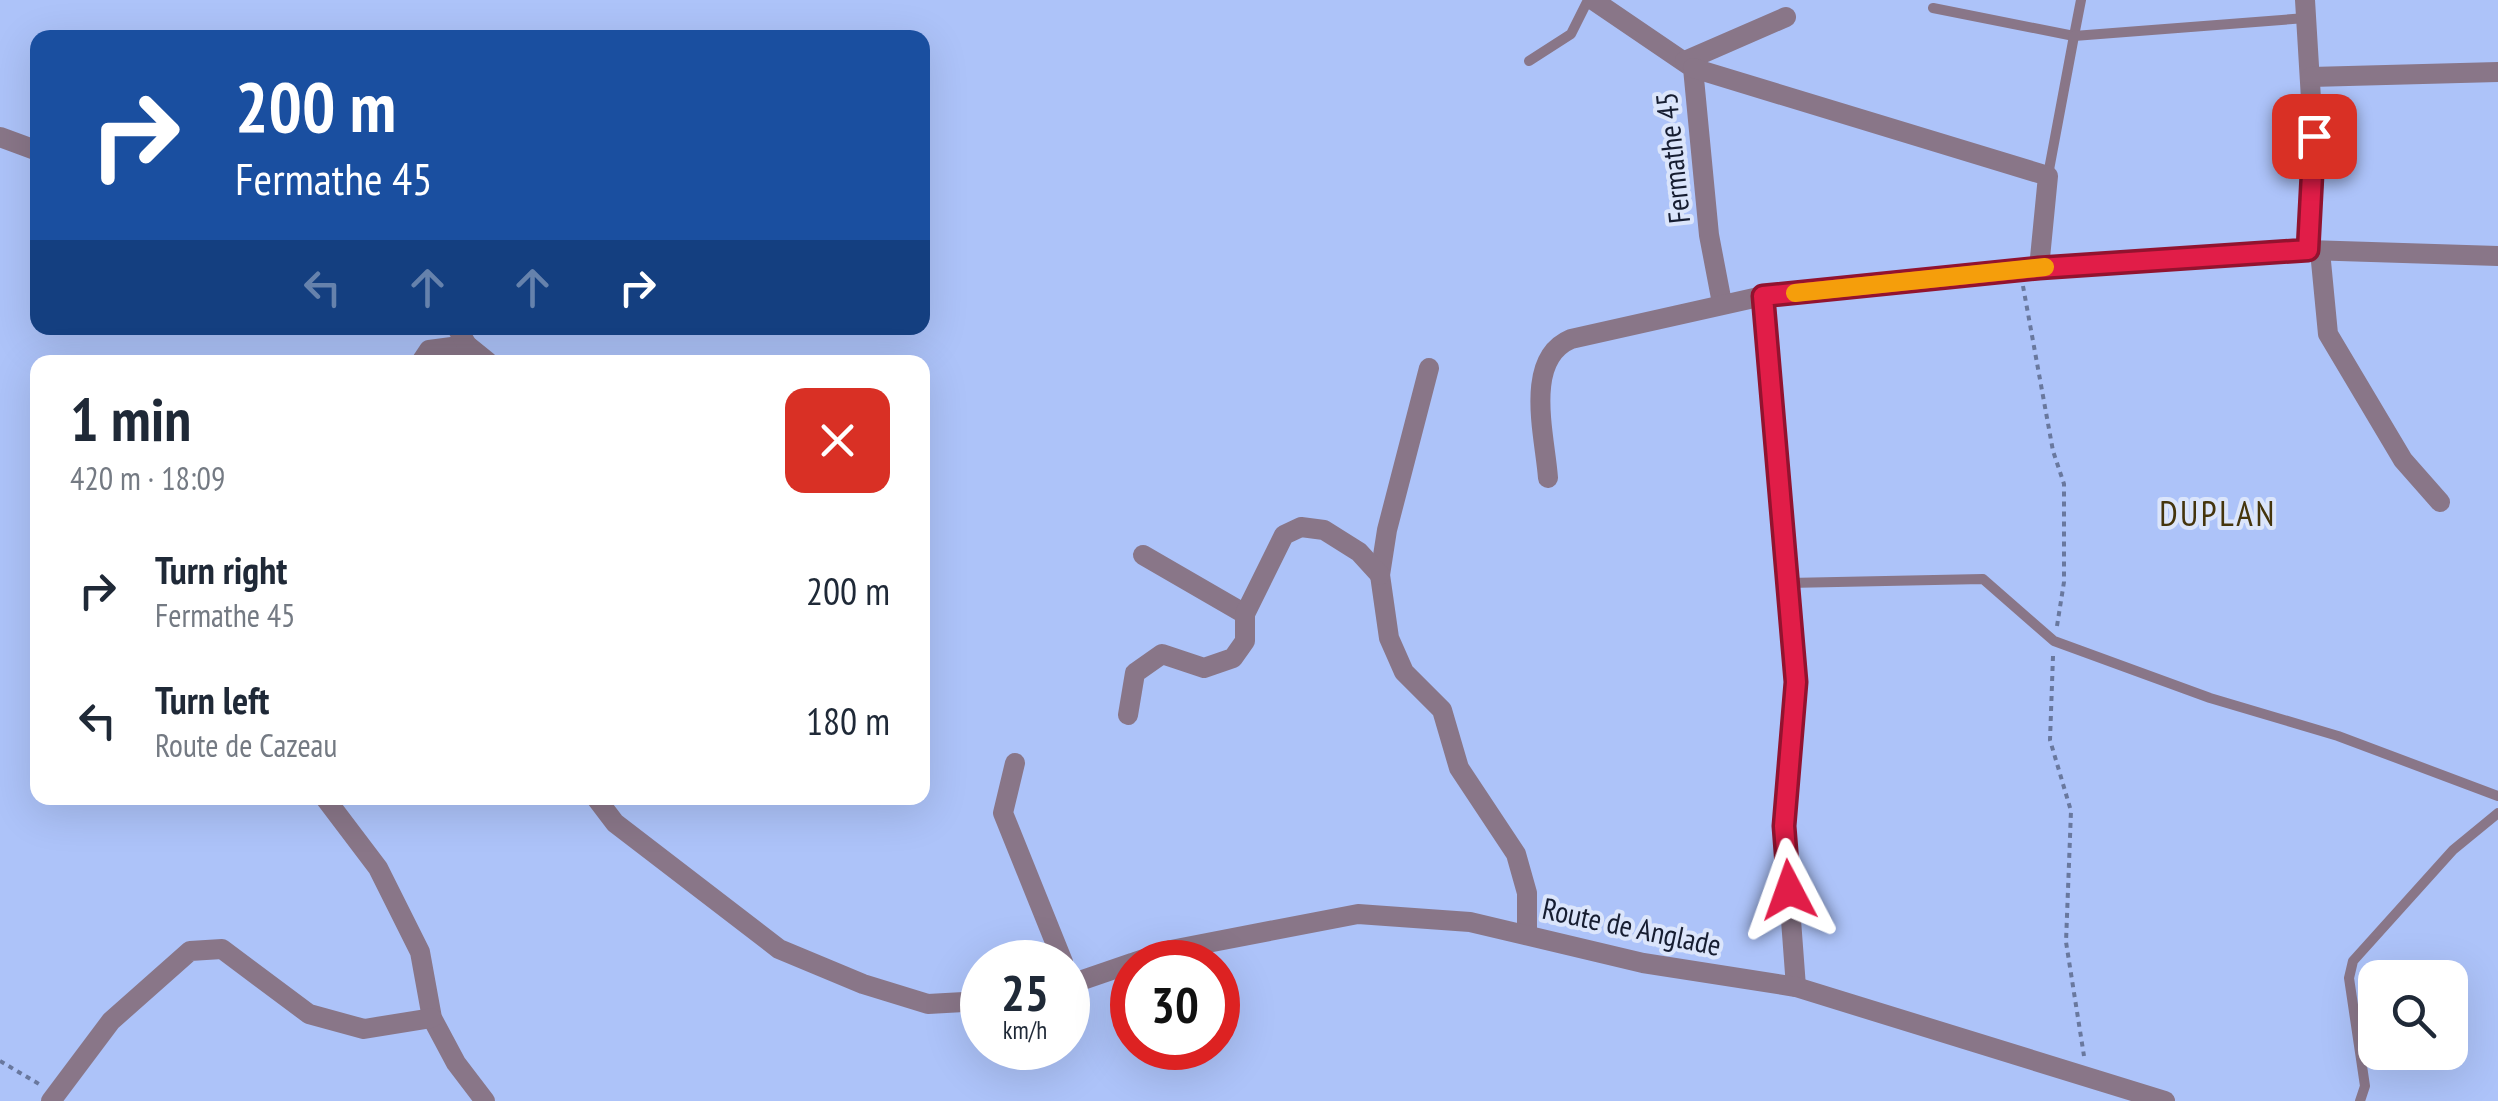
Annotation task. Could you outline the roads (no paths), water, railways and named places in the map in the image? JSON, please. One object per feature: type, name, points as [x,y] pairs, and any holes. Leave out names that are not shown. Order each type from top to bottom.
[{"type":"street","name":"Fermathe 45","points":[[1590,0],[1689,64],[1722,303]]},
{"type":"street","points":[[2305,9],[2316,165],[2314,250],[2328,334],[2404,460],[2440,502]]},
{"type":"street","points":[[1689,64],[1786,17]]},
{"type":"street","points":[[1689,64],[2048,176],[2029,268]]},
{"type":"street","points":[[2311,77],[2498,72]]},
{"type":"street","points":[[0,138],[30,148]]},
{"type":"street","points":[[1548,478],[1542,373],[1552,352],[1571,339],[1722,303],[2029,268],[2314,250],[2498,256]]},
{"type":"street","points":[[1763,296],[1796,682],[1784,826],[1796,987]]},
{"type":"street","points":[[425,355],[462,336],[481,355]]},
{"type":"street","points":[[1429,368],[1387,530],[1380,575],[1389,638],[1404,672],[1442,710],[1459,768],[1516,854],[1527,893],[1527,935]]},
{"type":"street","points":[[1128,716],[1136,673],[1162,654],[1204,668],[1233,658],[1245,640],[1245,614],[1284,535],[1301,527],[1324,530],[1358,552],[1380,575]]},
{"type":"street","points":[[1143,555],[1245,614]]},
{"type":"street","points":[[1015,763],[1003,813],[1055,940]]},
{"type":"street","points":[[330,805],[378,868],[420,952],[432,1018],[456,1064],[485,1101]]},
{"type":"street","points":[[602,805],[616,823],[779,949],[863,984],[928,1004],[960,1002]]},
{"type":"street","name":"Route de Anglade","points":[[1223,940],[1358,914],[1470,922],[1642,963],[1796,987],[2165,1101]]},
{"type":"street","points":[[55,1096],[111,1021],[190,952],[222,949],[309,1014],[364,1029],[432,1018]]},
{"type":"lane","points":[[1529,62],[1571,34],[1590,0]]},
{"type":"lane","points":[[2048,176],[2081,0]]},
{"type":"lane","points":[[1933,8],[2074,36],[2305,9]]},
{"type":"lane","points":[[1788,583],[1984,579],[2054,641],[2210,698],[2338,736],[2498,796]]},
{"type":"lane","points":[[2360,1101],[2365,1086],[2349,978],[2352,961],[2453,850],[2498,813]]},
{"type":"district","name":"DUPLAN","points":[[2218,513]]}]
